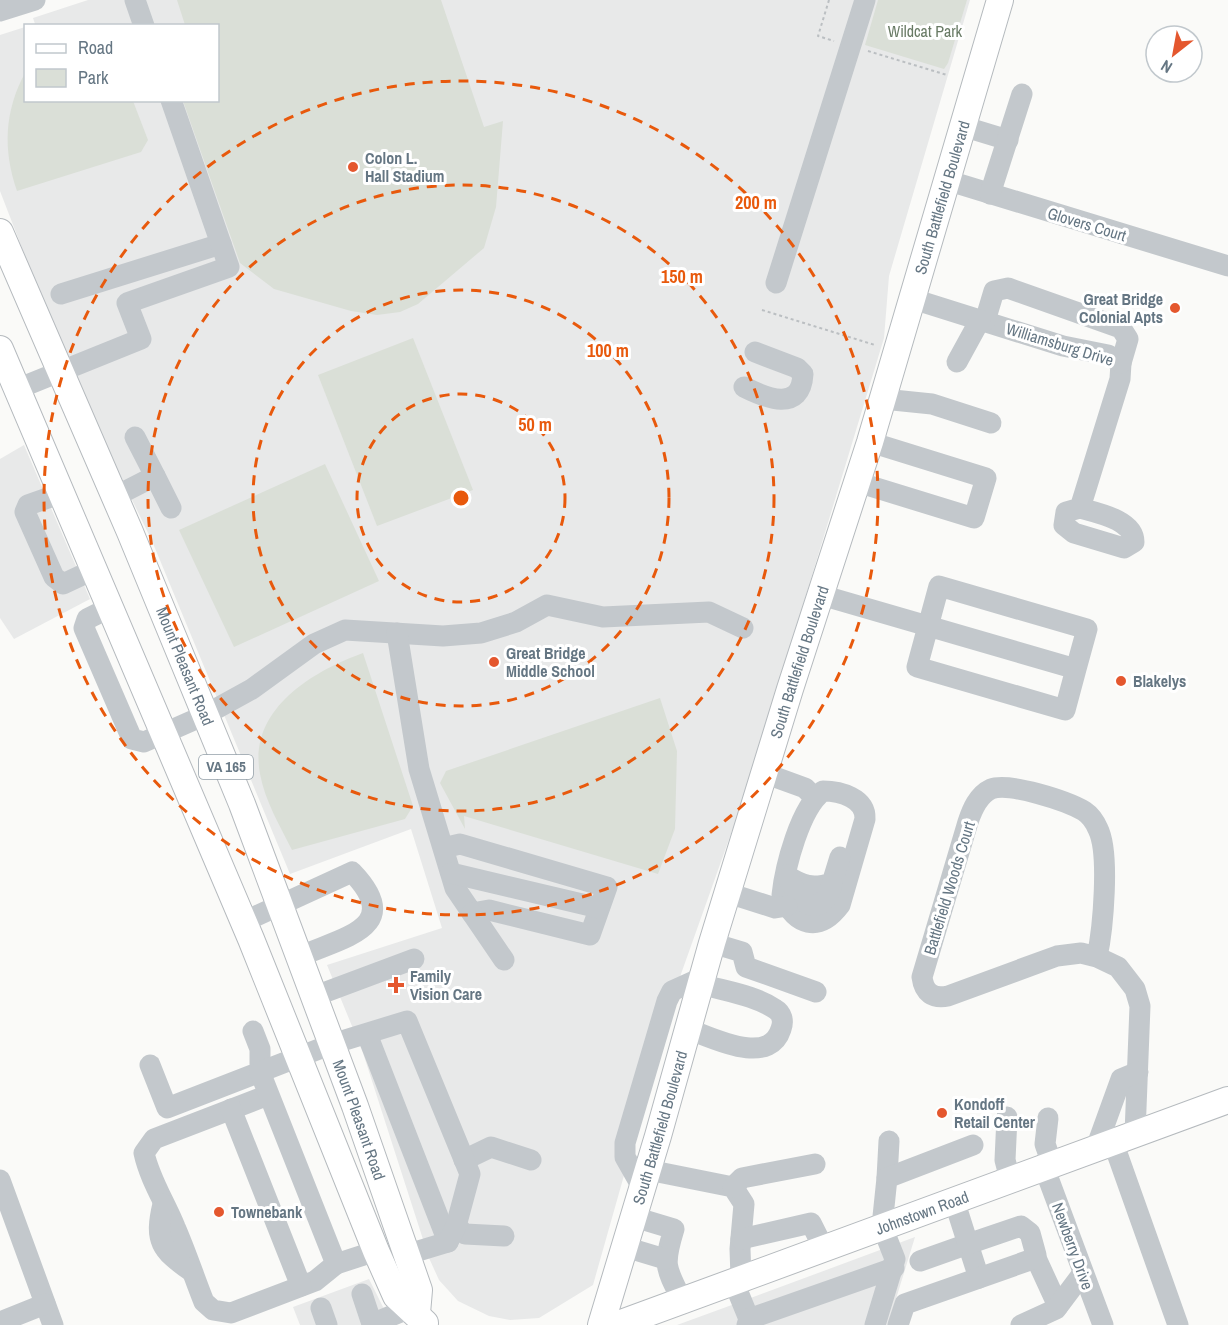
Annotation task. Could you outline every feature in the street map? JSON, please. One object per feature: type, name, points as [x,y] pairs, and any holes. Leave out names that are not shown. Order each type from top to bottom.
[{"type":"main road","name":"South Battlefield Boulevard","points":[[601,1325],[712,943],[870,442],[1000,0]]},
{"type":"main road","name":"Mount Pleasant Road","points":[[0,232],[242,804],[301,956],[418,1290],[418,1316]]},
{"type":"main road","name":"Mount Pleasant Road","points":[[0,349],[165,732],[376,1251],[396,1296],[418,1316]]},
{"type":"main road","points":[[310,1089],[347,1151],[368,1208],[386,1242],[397,1252],[405,1255]]},
{"type":"main road","name":"Johnstown Road","points":[[616,1325],[1228,1100]]},
{"type":"street","points":[[0,11],[35,0]]},
{"type":"street","points":[[135,0],[143,24]]},
{"type":"street","points":[[776,283],[866,0]]},
{"type":"street","points":[[990,194],[1022,94]]},
{"type":"street","points":[[17,389],[141,339],[127,303],[229,267],[172,102]]},
{"type":"street","points":[[962,126],[1008,140]]},
{"type":"street","name":"Glovers Court","points":[[946,180],[1228,266]]},
{"type":"street","points":[[61,294],[221,244]]},
{"type":"street","points":[[957,362],[982,321],[994,291],[1008,288],[1121,328],[1128,339],[1121,363]]},
{"type":"street","name":"Williamsburg Drive","points":[[913,299],[1063,346],[1108,355],[1121,363],[1120,379],[1080,508]]},
{"type":"street","points":[[744,387],[776,401],[788,399],[798,390],[802,381],[803,374],[796,368],[755,352]]},
{"type":"street","points":[[883,399],[932,404],[991,423]]},
{"type":"street","points":[[135,437],[171,508]]},
{"type":"street","points":[[857,482],[974,518],[986,478],[870,442]]},
{"type":"street","points":[[114,497],[155,476]]},
{"type":"street","points":[[62,493],[27,505],[25,512],[54,577],[63,584],[95,569]]},
{"type":"street","points":[[939,586],[1088,629],[1076,669],[1065,710],[917,667],[939,586]]},
{"type":"street","points":[[821,595],[1076,669]]},
{"type":"street","points":[[165,732],[203,716],[252,689],[314,644],[345,630],[443,636],[481,633],[516,622],[547,604],[603,617],[709,612],[742,627]]},
{"type":"street","points":[[397,633],[419,769],[455,888],[504,960]]},
{"type":"street","points":[[764,773],[805,788],[814,797]]},
{"type":"street","name":"Battlefield Woods Court","points":[[1097,957],[1102,933],[1103,852],[1102,838],[1097,826],[1088,814],[1069,804],[1010,787],[998,787],[986,792],[976,802],[968,822],[922,977],[925,989],[934,996],[948,996],[1066,954],[1081,953],[1097,957],[1118,968],[1136,989],[1140,1006],[1138,1072],[1115,1141]]},
{"type":"street","points":[[823,791],[832,791],[856,801],[865,812],[865,819],[840,905],[831,917],[822,922],[808,922],[794,915],[782,895],[802,823],[814,797],[823,791]]},
{"type":"street","points":[[786,875],[802,885],[814,888],[832,883],[856,801]]},
{"type":"street","points":[[443,848],[460,844],[607,887],[590,935],[489,910],[472,913]]},
{"type":"street","points":[[243,922],[352,872],[362,882],[373,905],[373,918],[364,928],[301,956]]},
{"type":"street","points":[[451,873],[599,908]]},
{"type":"street","points":[[728,893],[775,908],[787,906]]},
{"type":"street","points":[[712,943],[742,952],[746,967],[816,992]]},
{"type":"street","points":[[315,996],[414,959]]},
{"type":"street","points":[[688,1029],[753,1049],[769,1046],[778,1038],[783,1019],[778,1010],[766,1004],[702,981],[672,991],[666,1001],[625,1143],[625,1157],[645,1179],[733,1187]]},
{"type":"street","points":[[150,1065],[167,1108],[332,1044],[407,1021],[470,1174],[452,1234]]},
{"type":"street","points":[[253,1031],[260,1049],[260,1072],[268,1095],[336,1264]]},
{"type":"street","points":[[367,1034],[452,1234]]},
{"type":"street","points":[[1138,1072],[1121,1079],[1115,1141],[1178,1325]]},
{"type":"street","points":[[268,1095],[154,1139],[144,1153],[147,1167],[163,1204],[180,1219],[193,1252],[192,1270],[204,1302],[213,1311],[221,1314],[231,1313],[315,1281],[336,1264],[376,1251]]},
{"type":"street","points":[[231,1109],[301,1286]]},
{"type":"street","points":[[1007,1117],[1005,1160],[1010,1179]]},
{"type":"street","name":"Newberry Drive","points":[[1048,1118],[1045,1144],[1048,1165],[1083,1273],[1103,1325]]},
{"type":"street","points":[[875,1325],[895,1259],[882,1226],[889,1141]]},
{"type":"street","points":[[886,1178],[973,1145]]},
{"type":"street","points":[[464,1160],[491,1147],[531,1160]]},
{"type":"street","points":[[733,1187],[742,1178],[815,1164]]},
{"type":"street","points":[[0,1180],[53,1325]]},
{"type":"street","points":[[733,1187],[744,1204],[737,1279],[748,1322],[894,1268]]},
{"type":"street","points":[[954,1200],[979,1278]]},
{"type":"street","points":[[634,1217],[674,1229],[665,1259],[670,1277],[682,1300]]},
{"type":"street","points":[[741,1239],[811,1223],[823,1248]]},
{"type":"street","points":[[920,1262],[1021,1226],[1030,1233],[1035,1256],[1058,1306]]},
{"type":"street","points":[[405,1255],[452,1234],[504,1236]]},
{"type":"street","points":[[625,1247],[665,1259]]},
{"type":"street","points":[[898,1325],[905,1304],[1035,1256]]},
{"type":"street","points":[[1021,1325],[1058,1306],[1083,1273]]},
{"type":"street","points":[[362,1294],[372,1324],[418,1316]]},
{"type":"street","points":[[0,1322],[45,1305]]},
{"type":"path","points":[[829,0],[818,36],[947,75]]},
{"type":"path","points":[[762,310],[874,345]]},
{"type":"shaded area","name":"Great Bridge Middle School","points":[[88,0],[970,0],[889,276],[884,338],[749,783],[681,974],[593,1285],[539,1318],[510,1320],[489,1316],[458,1301],[439,1280],[429,1258],[363,1053],[327,965],[442,928],[411,829],[290,874],[152,541],[102,438],[44,305],[0,191],[0,35],[24,27],[24,102],[219,102],[219,24],[35,24],[33,18]]},
{"type":"shaded area","points":[[24,445],[90,599],[14,639],[0,618],[0,459]]},
{"type":"shaded area","points":[[915,1237],[888,1325],[677,1325],[740,1302]]},
{"type":"shaded area","points":[[369,1279],[383,1307],[396,1325],[300,1325],[293,1307]]},
{"type":"green space","name":"Colon L. Hall Stadium","points":[[177,0],[441,0],[484,127],[503,121],[496,207],[484,248],[418,304],[400,312],[377,315],[351,311],[274,289],[240,263],[183,102],[219,102],[219,24],[185,24]]},
{"type":"green space","name":"Wildcat Park","points":[[878,0],[967,0],[948,63],[944,69],[865,45]]},
{"type":"green space","points":[[24,75],[24,102],[133,102],[148,140],[141,152],[17,191],[9,161],[8,131],[18,88]]},
{"type":"green space","points":[[413,338],[473,490],[377,526],[318,375]]},
{"type":"green space","points":[[325,464],[379,581],[234,647],[179,530]]},
{"type":"green space","points":[[363,653],[413,806],[405,819],[292,850],[273,813],[262,784],[259,751],[264,731],[274,713],[304,683],[323,671]]},
{"type":"green space","points":[[660,698],[677,751],[675,829],[658,874],[464,816],[465,829],[440,783],[446,771]]},
{"type":"place","name":"Colon L. Hall Stadium","points":[[353,167]]},
{"type":"place","name":"Great Bridge Colonial Apts","points":[[1175,308]]},
{"type":"place","name":"Great Bridge Middle School","points":[[494,662]]},
{"type":"place","name":"Blakelys","points":[[1121,681]]},
{"type":"place","name":"Family Vision Care","points":[[396,985]]},
{"type":"place","name":"Kondoff Retail Center","points":[[942,1113]]},
{"type":"place","name":"Townebank","points":[[219,1212]]}]
